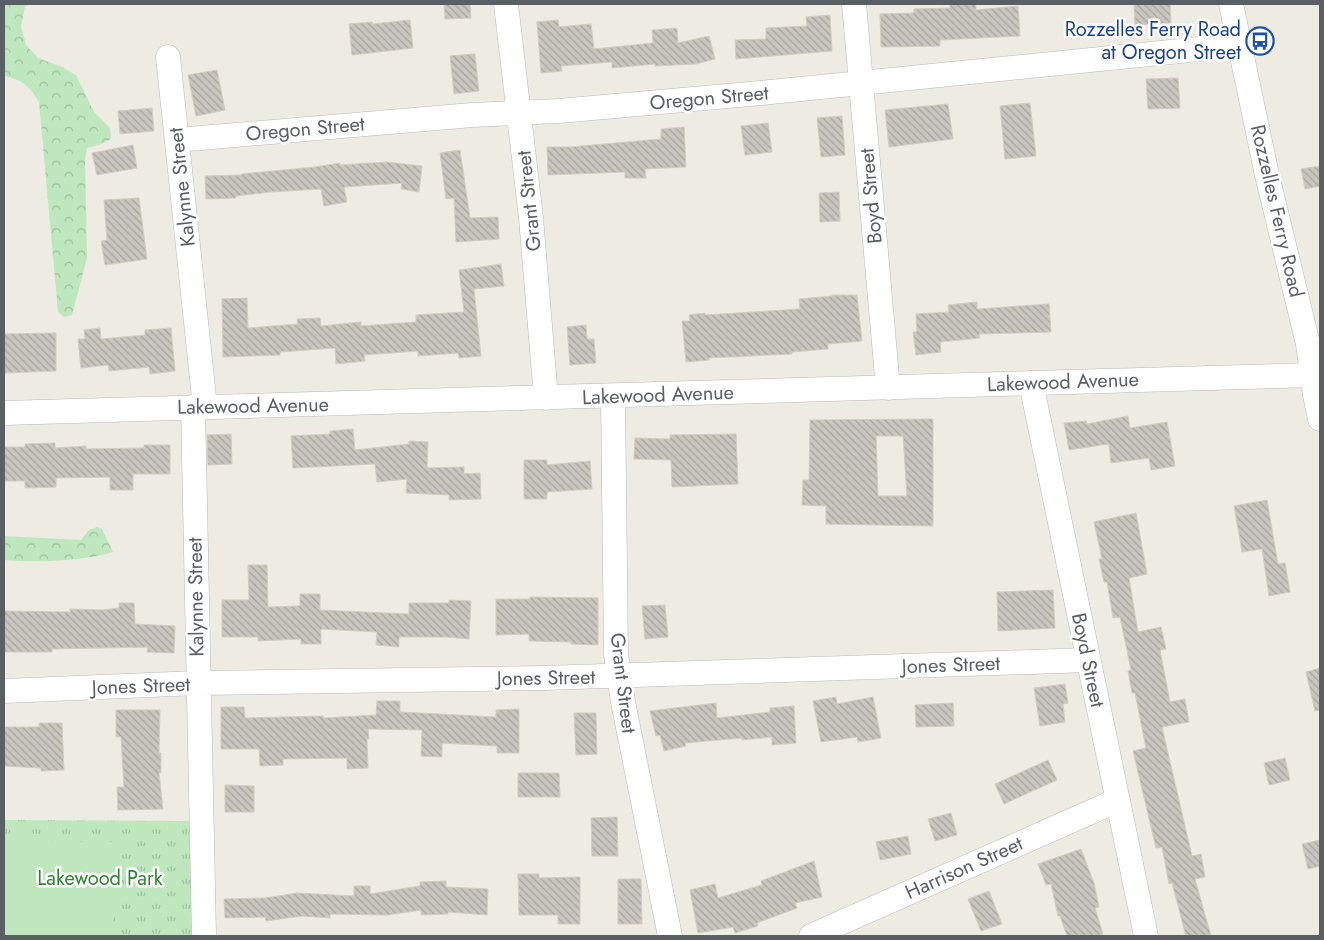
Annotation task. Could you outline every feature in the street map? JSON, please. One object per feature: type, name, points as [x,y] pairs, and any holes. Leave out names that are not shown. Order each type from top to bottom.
[{"type":"street","name":"Grant Street","points":[[506,4],[531,218],[546,398]]},
{"type":"street","name":"Boyd Street","points":[[854,4],[888,388]]},
{"type":"street","name":"Rozzelles Ferry Road","points":[[1231,4],[1268,175],[1308,344],[1320,420]]},
{"type":"street","name":"Oregon Street","points":[[177,140],[472,115],[761,94],[862,82],[1240,45]]},
{"type":"street","name":"Kalynne Street","points":[[168,57],[177,140],[199,407],[198,684],[204,936]]},
{"type":"street","name":"Lakewood Avenue","points":[[4,413],[1312,375]]},
{"type":"street","name":"Boyd Street","points":[[1031,383],[1146,936]]},
{"type":"street","name":"Grant Street","points":[[614,396],[616,654],[618,676],[670,936]]},
{"type":"street","name":"Jones Street","points":[[4,691],[198,684],[618,676],[1088,660]]},
{"type":"street","name":"Harrison Street","points":[[810,936],[1118,800]]},
{"type":"green space","points":[[4,4],[30,4],[25,6],[21,26],[26,45],[38,58],[62,67],[76,75],[94,112],[110,128],[111,139],[87,148],[85,159],[87,258],[72,315],[64,317],[58,312],[39,102],[25,84],[4,76]]},
{"type":"green space","points":[[97,527],[102,529],[113,552],[59,560],[4,560],[4,536],[81,540],[89,530]]},
{"type":"green space","name":"Lakewood Park","points":[[4,820],[190,821],[195,936],[4,936]]},
{"type":"green space","points":[[4,841],[121,842],[121,895],[109,936],[4,936]]},
{"type":"building","points":[[444,4],[470,4],[471,18],[445,19]]},
{"type":"building","points":[[950,4],[976,4],[976,10],[1018,6],[1020,36],[940,40],[940,46],[881,47],[880,14],[914,13],[914,9],[950,8]]},
{"type":"building","points":[[1134,4],[1170,4],[1171,23],[1135,25]]},
{"type":"building","points":[[830,15],[832,51],[736,59],[735,40],[766,39],[766,28],[807,26],[806,17]]},
{"type":"building","points":[[410,20],[413,48],[352,55],[349,24],[372,22],[373,24]]},
{"type":"building","points":[[558,20],[559,27],[591,24],[594,49],[653,43],[652,30],[677,28],[678,43],[709,36],[715,59],[696,64],[655,66],[655,64],[612,68],[612,62],[561,66],[562,71],[541,73],[537,22]]},
{"type":"building","points":[[475,54],[479,91],[454,94],[450,56]]},
{"type":"building","points":[[217,70],[225,110],[196,116],[188,75]]},
{"type":"building","points":[[1178,78],[1180,108],[1148,109],[1146,79]]},
{"type":"building","points":[[1030,103],[1036,156],[1005,159],[1000,106]]},
{"type":"building","points":[[948,104],[953,139],[889,147],[885,110]]},
{"type":"building","points":[[152,108],[154,131],[120,134],[118,111]]},
{"type":"building","points":[[842,116],[845,155],[821,157],[817,118]]},
{"type":"building","points":[[768,123],[772,152],[745,155],[741,126]]},
{"type":"building","points":[[684,127],[686,167],[645,169],[646,178],[625,178],[625,172],[548,175],[547,147],[570,147],[661,139],[661,129]]},
{"type":"building","points":[[133,145],[137,168],[97,175],[92,153]]},
{"type":"building","points":[[460,150],[470,218],[498,217],[499,239],[456,242],[454,198],[446,199],[440,153]]},
{"type":"building","points":[[387,162],[422,166],[419,192],[401,189],[402,183],[344,187],[347,202],[324,206],[321,189],[271,192],[236,196],[236,198],[206,199],[205,176],[242,175],[340,163],[340,165]]},
{"type":"building","points":[[1320,166],[1320,186],[1305,189],[1301,169]]},
{"type":"building","points":[[839,192],[840,221],[820,222],[819,193]]},
{"type":"building","points":[[139,198],[147,259],[105,265],[101,241],[107,240],[104,200]]},
{"type":"building","points":[[501,264],[504,286],[474,289],[481,356],[459,358],[458,353],[418,356],[418,351],[364,355],[365,361],[336,364],[335,348],[280,352],[280,355],[223,357],[222,299],[247,298],[248,328],[298,324],[297,319],[320,318],[321,326],[361,322],[361,326],[416,322],[416,315],[464,312],[459,270]]},
{"type":"building","points":[[832,295],[857,295],[862,341],[828,344],[828,349],[792,352],[792,354],[709,358],[709,360],[686,362],[682,321],[690,321],[689,315],[800,309],[799,299]]},
{"type":"building","points":[[977,302],[977,309],[1049,304],[1051,332],[979,334],[980,338],[940,342],[941,352],[916,355],[913,332],[917,332],[916,314],[949,312],[948,305]]},
{"type":"building","points":[[586,325],[587,339],[594,339],[596,363],[570,365],[567,327]]},
{"type":"building","points":[[100,328],[101,339],[145,335],[145,330],[171,328],[175,371],[150,374],[149,367],[109,371],[108,365],[81,368],[78,339],[85,339],[84,330]]},
{"type":"building","points":[[56,333],[56,371],[4,373],[4,334]]},
{"type":"building","points":[[1128,416],[1130,428],[1167,422],[1175,466],[1151,470],[1149,458],[1111,463],[1109,444],[1069,450],[1064,423],[1086,421],[1087,424]]},
{"type":"building","points":[[933,419],[933,526],[826,524],[826,506],[802,505],[803,480],[809,480],[810,420]],"holes":[[[876,436],[903,436],[907,496],[878,496]]]},
{"type":"building","points":[[353,429],[355,450],[409,444],[409,441],[428,442],[427,468],[464,467],[464,474],[480,473],[481,499],[449,500],[449,495],[406,493],[407,479],[377,482],[375,464],[293,468],[291,436],[330,434],[330,431]]},
{"type":"building","points":[[231,434],[232,464],[208,465],[207,435]]},
{"type":"building","points":[[736,434],[738,484],[672,487],[671,460],[634,459],[635,438],[670,439],[670,435]]},
{"type":"building","points":[[55,443],[55,448],[86,446],[86,449],[144,448],[144,445],[170,445],[170,474],[133,474],[133,490],[110,490],[110,477],[56,478],[56,487],[25,488],[25,481],[4,481],[4,447],[25,447],[25,444]]},
{"type":"building","points":[[524,460],[547,460],[547,465],[590,461],[592,489],[547,492],[547,499],[524,499]]},
{"type":"building","points":[[1267,500],[1278,564],[1285,563],[1290,592],[1269,596],[1262,549],[1242,552],[1234,506]]},
{"type":"building","points":[[1136,513],[1147,574],[1129,578],[1138,632],[1161,627],[1166,649],[1160,650],[1170,702],[1185,699],[1189,722],[1162,727],[1192,856],[1201,854],[1205,877],[1195,879],[1211,936],[1186,936],[1172,883],[1169,884],[1162,847],[1156,848],[1133,751],[1146,748],[1135,693],[1132,693],[1128,671],[1131,670],[1120,617],[1113,618],[1107,582],[1104,582],[1099,559],[1102,559],[1094,522]]},
{"type":"building","points":[[248,565],[267,565],[268,607],[300,606],[300,594],[320,594],[320,610],[409,614],[409,603],[449,603],[449,600],[471,601],[469,639],[399,637],[399,647],[376,645],[377,632],[321,629],[321,644],[301,644],[301,639],[258,641],[258,637],[222,637],[222,600],[249,600]]},
{"type":"building","points":[[1053,590],[1055,628],[998,631],[997,592]]},
{"type":"building","points":[[530,597],[598,598],[598,645],[529,641],[529,634],[496,635],[496,599],[530,599]]},
{"type":"building","points":[[119,603],[134,603],[135,624],[175,626],[174,653],[147,652],[148,647],[52,649],[52,652],[4,652],[4,611],[70,612],[70,609],[103,610],[119,608]]},
{"type":"building","points":[[665,605],[668,637],[645,639],[642,606]]},
{"type":"building","points":[[1320,668],[1320,710],[1315,711],[1306,672]]},
{"type":"building","points":[[1065,684],[1068,703],[1063,704],[1065,722],[1040,726],[1034,688]]},
{"type":"building","points":[[836,697],[837,704],[873,697],[881,738],[858,742],[857,737],[821,742],[813,701]]},
{"type":"building","points":[[377,701],[400,701],[400,712],[496,717],[496,710],[519,709],[519,753],[497,753],[497,746],[442,743],[442,757],[421,756],[422,730],[368,729],[368,768],[347,769],[347,758],[283,759],[283,765],[260,766],[259,749],[221,749],[221,707],[244,707],[245,718],[323,716],[324,718],[376,715]]},
{"type":"building","points":[[716,703],[717,718],[770,712],[770,708],[794,706],[796,743],[772,745],[772,737],[742,740],[742,738],[685,743],[686,746],[664,751],[660,735],[656,736],[650,711]]},
{"type":"building","points":[[953,703],[954,726],[916,727],[915,705]]},
{"type":"building","points":[[116,710],[160,710],[159,753],[161,753],[161,773],[159,773],[163,809],[118,810],[117,787],[124,787],[121,737],[116,737]]},
{"type":"building","points":[[574,713],[596,713],[597,754],[576,755]]},
{"type":"building","points":[[39,723],[62,723],[64,770],[41,771],[41,768],[4,766],[4,727],[39,727]]},
{"type":"building","points":[[1285,758],[1290,780],[1269,785],[1264,763]]},
{"type":"building","points":[[1048,760],[1057,780],[1004,804],[995,784]]},
{"type":"building","points":[[518,773],[559,773],[560,797],[518,797]]},
{"type":"building","points":[[225,785],[254,786],[254,812],[225,812]]},
{"type":"building","points":[[951,813],[957,835],[935,841],[928,819]]},
{"type":"building","points":[[617,817],[618,856],[592,856],[591,818]]},
{"type":"building","points":[[908,836],[911,854],[880,860],[876,842]]},
{"type":"building","points":[[1320,840],[1320,866],[1308,869],[1302,844]]},
{"type":"building","points":[[1081,849],[1094,883],[1099,907],[1095,908],[1103,934],[1096,936],[1067,936],[1060,916],[1058,916],[1051,884],[1046,885],[1038,864]]},
{"type":"building","points":[[814,861],[822,897],[795,903],[797,908],[757,923],[758,926],[735,933],[733,927],[698,933],[690,890],[715,884],[718,898],[762,885],[761,881]]},
{"type":"building","points":[[518,874],[539,874],[539,878],[580,877],[580,924],[558,924],[558,915],[519,915]]},
{"type":"building","points":[[618,879],[641,879],[642,924],[618,924]]},
{"type":"building","points":[[446,881],[446,887],[488,889],[487,915],[448,912],[448,914],[421,915],[421,910],[388,915],[330,914],[330,918],[302,916],[266,921],[265,917],[225,918],[224,899],[265,898],[297,893],[354,896],[354,886],[370,886],[370,894],[420,886],[420,882]]},
{"type":"building","points":[[989,891],[1002,924],[981,931],[968,899]]},
{"type":"place","name":"Rozzelles Ferry Road at Oregon Street","points":[[1260,41]]}]
